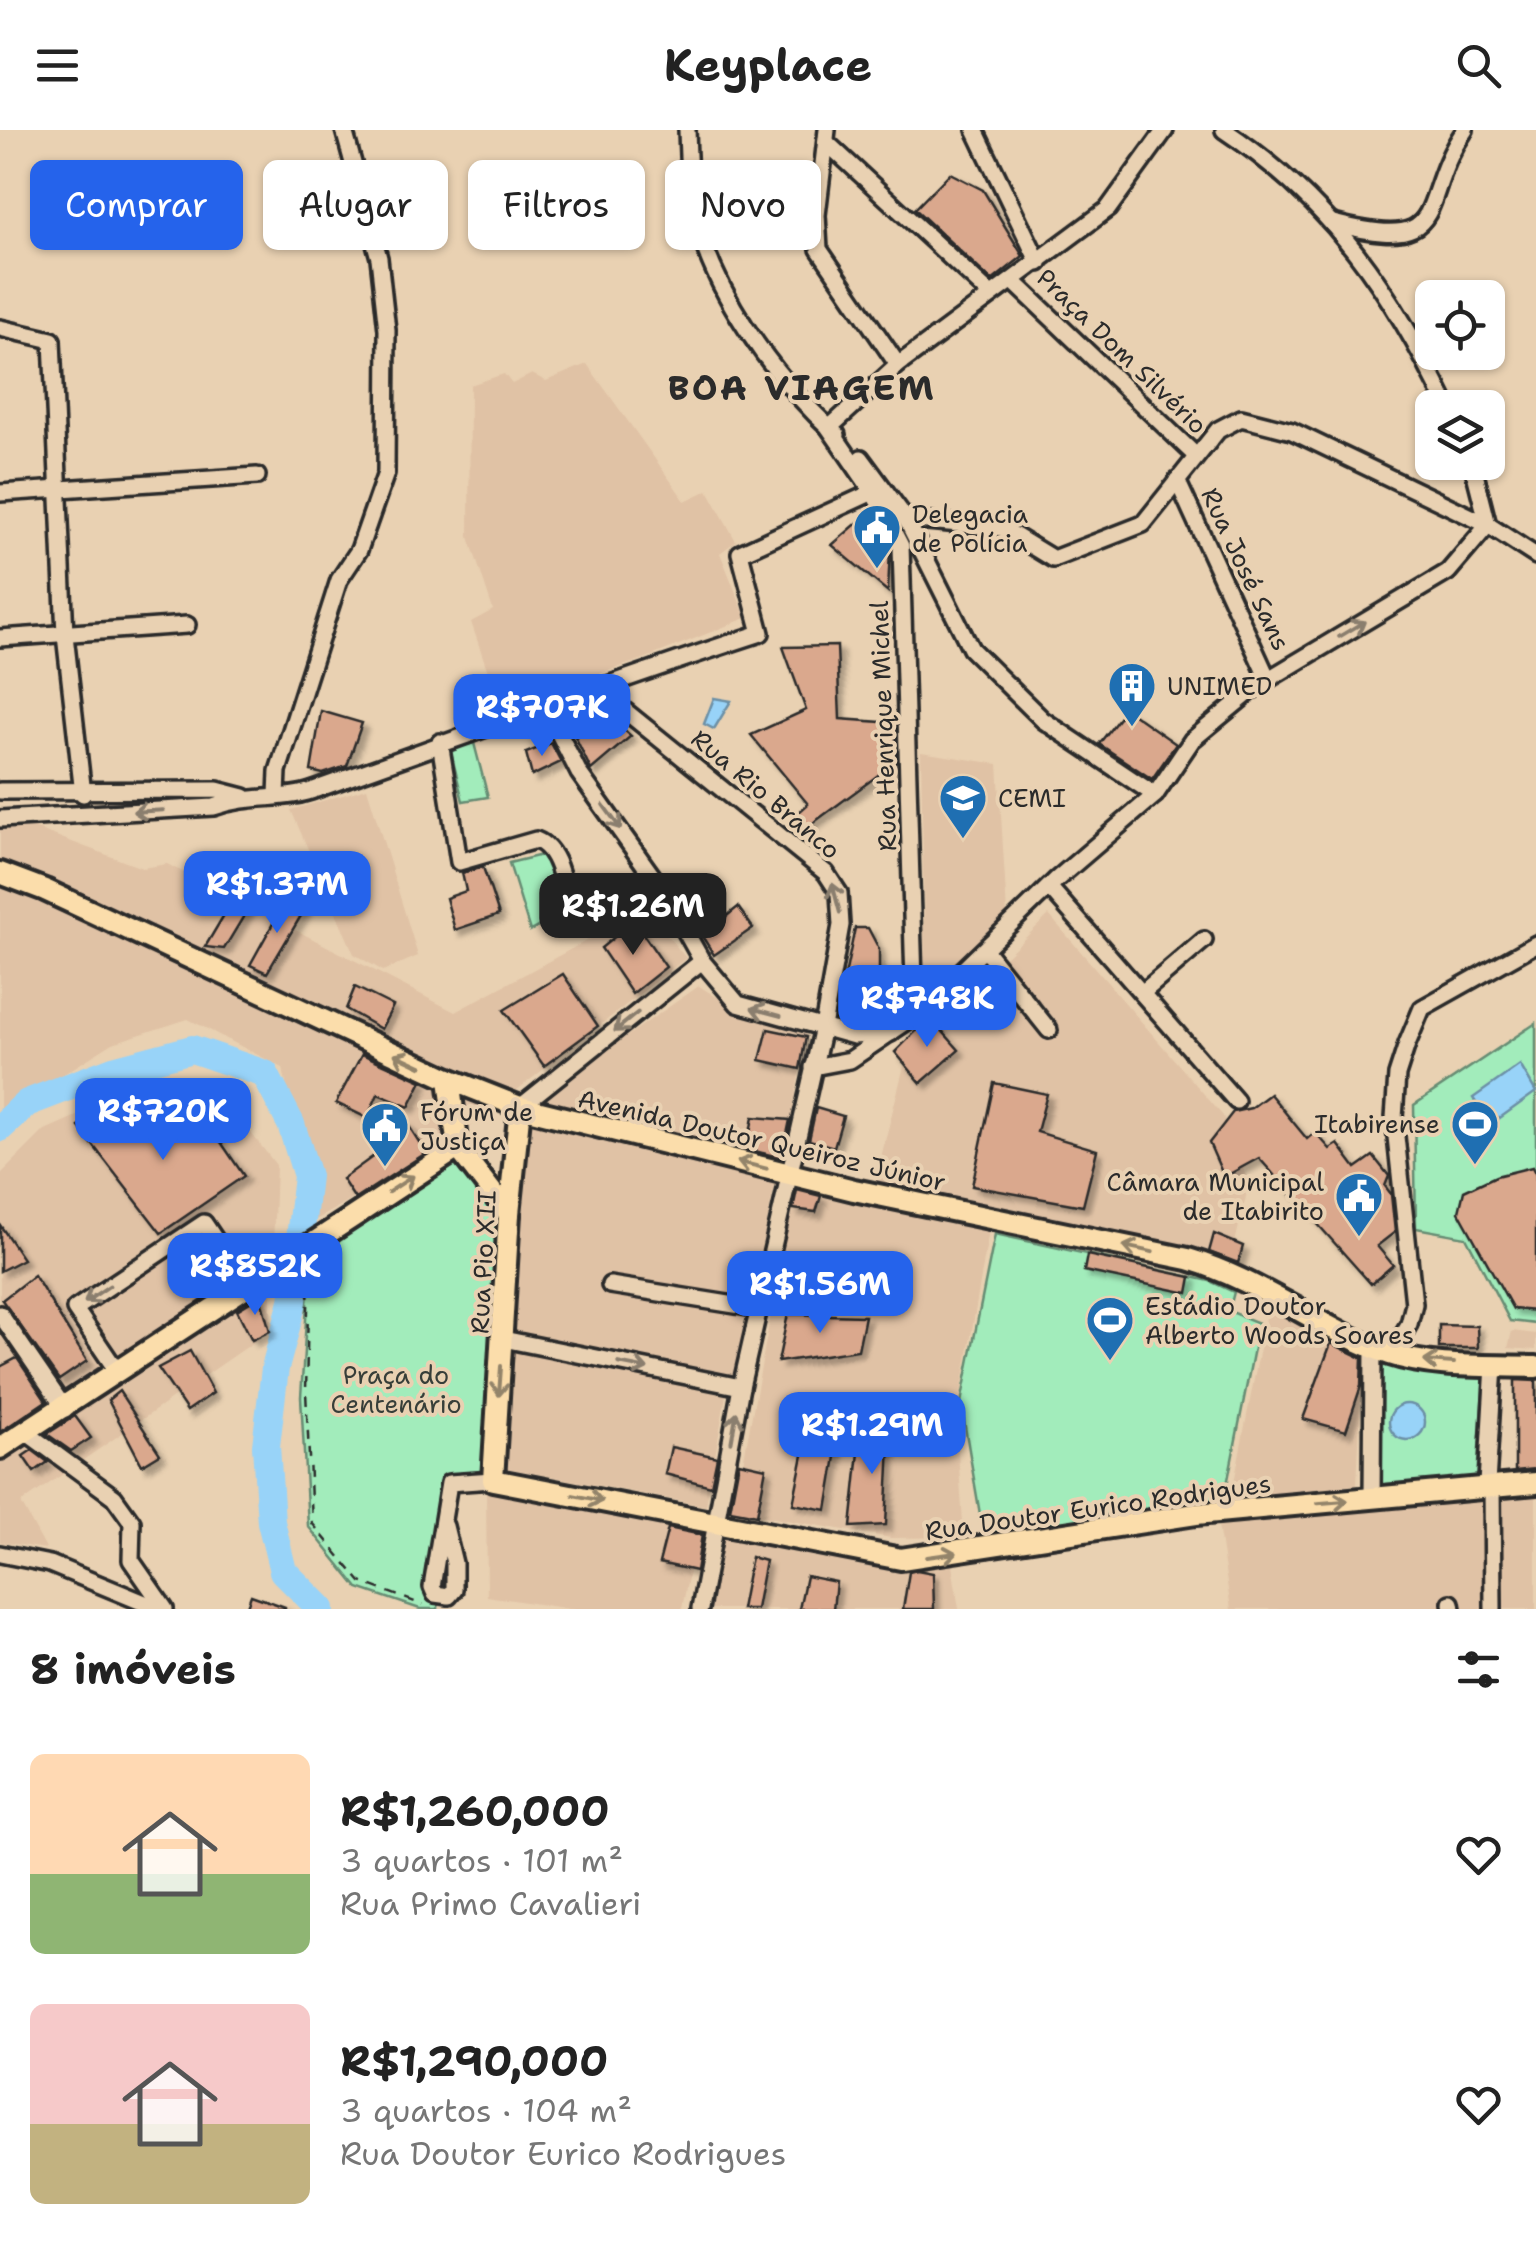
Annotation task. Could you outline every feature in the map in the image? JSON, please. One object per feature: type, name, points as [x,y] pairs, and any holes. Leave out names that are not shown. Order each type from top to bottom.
[{"type":"main road","name":"Avenida Doutor Queiroz Júnior","points":[[0,872],[449,1079],[520,1107],[790,1174],[1232,1272],[1382,1350],[1536,1367]]},
{"type":"main road","points":[[449,1079],[458,1148],[508,1214]]},
{"type":"main road","name":"Rua Pio XII","points":[[492,1480],[504,1339],[508,1214],[520,1107]]},
{"type":"main road","points":[[0,1448],[458,1148]]},
{"type":"main road","name":"Rua Doutor Eurico Rodrigues","points":[[492,1480],[902,1559],[1196,1514],[1536,1482]]},
{"type":"street","points":[[278,794],[278,771],[338,580],[359,550],[386,474],[387,330],[379,258],[344,130]]},
{"type":"street","points":[[686,130],[692,202],[726,296],[792,392],[859,456],[906,518],[971,649],[1043,720],[1155,795]]},
{"type":"street","points":[[975,130],[1038,263]]},
{"type":"street","points":[[829,428],[898,365],[1108,208],[1165,130]]},
{"type":"street","points":[[1224,130],[1279,166],[1358,250],[1426,360],[1440,390]]},
{"type":"street","points":[[1332,222],[1378,234],[1404,233],[1417,225],[1431,208],[1464,130]]},
{"type":"street","points":[[826,136],[817,215],[819,249],[898,365]]},
{"type":"street","points":[[826,136],[991,295]]},
{"type":"street","name":"Praça Dom Silvério","points":[[1014,282],[1196,456]]},
{"type":"street","points":[[0,328],[52,340],[64,635],[82,794]]},
{"type":"street","points":[[906,518],[1002,528],[1053,559],[1143,524],[1218,430],[1241,418],[1260,420],[1488,524],[1536,556]]},
{"type":"street","name":"Rua Henrique Michel","points":[[829,428],[873,492],[900,546],[915,1016]]},
{"type":"street","points":[[0,493],[256,476]]},
{"type":"street","name":"Rua José Sans","points":[[1177,480],[1268,679]]},
{"type":"street","points":[[1477,480],[1488,524]]},
{"type":"street","points":[[0,791],[82,794],[217,790],[244,796],[305,793],[544,704],[760,634],[740,553],[873,492]]},
{"type":"street","points":[[813,1067],[850,1060],[895,1033],[1053,882],[1155,795],[1192,740],[1268,679],[1448,572],[1488,524]]},
{"type":"street","points":[[0,638],[187,625]]},
{"type":"street","name":"Rua Rio Branco","points":[[598,689],[826,873],[839,894],[841,925],[823,1027],[741,1388],[700,1609]]},
{"type":"street","points":[[544,704],[579,773],[663,891],[702,961],[738,1004],[854,1036],[895,1033]]},
{"type":"street","points":[[440,742],[459,862],[536,840],[544,843],[554,855],[571,924]]},
{"type":"street","points":[[0,818],[214,808],[244,796]]},
{"type":"street","points":[[1053,882],[1142,994],[1236,1102]]},
{"type":"street","points":[[1142,994],[1204,940]]},
{"type":"street","points":[[1372,1498],[1382,1350],[1409,1324],[1414,1304],[1394,1118],[1397,1076],[1422,1008],[1536,944]]},
{"type":"street","points":[[985,950],[1050,1030]]},
{"type":"street","points":[[520,1107],[702,961]]},
{"type":"street","points":[[116,1371],[75,1308],[204,1223],[248,1282]]},
{"type":"street","points":[[610,1285],[760,1309]]},
{"type":"street","points":[[0,1314],[65,1409]]},
{"type":"street","points":[[504,1339],[741,1388]]},
{"type":"street","points":[[1493,1609],[1490,1484],[1494,1365]]},
{"type":"street","points":[[28,1433],[114,1497],[132,1522],[131,1560],[162,1609]]},
{"type":"street","points":[[444,1526],[449,1484],[492,1480]]},
{"type":"street","points":[[0,1554],[50,1564],[162,1609]]},
{"type":"path","points":[[310,1242],[306,1391],[312,1523],[361,1582],[433,1609]]},
{"type":"shaded area","points":[[587,364],[685,501],[708,490],[736,541],[720,553],[746,618],[644,659],[500,707],[471,622],[493,610],[469,537],[470,385],[504,374],[512,384],[532,374],[546,381]]},
{"type":"shaded area","name":"CEMI","points":[[921,752],[998,764],[1007,915],[925,992]]},
{"type":"shaded area","points":[[367,788],[418,956],[383,971],[354,954],[291,810]]},
{"type":"shaded area","points":[[21,823],[142,868],[167,864],[455,1012],[645,909],[686,958],[453,1140],[312,1222],[283,1068],[188,1019],[113,1043],[0,1114],[0,827]]},
{"type":"shaded area","points":[[1049,915],[1223,1116],[1249,1184],[1232,1255],[875,1181],[908,1050]]},
{"type":"shaded area","points":[[699,986],[747,1016],[807,1032],[783,1162],[532,1102]]},
{"type":"shaded area","points":[[219,1092],[276,1165],[270,1331],[21,1503],[46,1549],[0,1542],[0,1175],[45,1130],[117,1098]]},
{"type":"shaded area","points":[[522,1120],[775,1184],[735,1379],[511,1333]]},
{"type":"shaded area","points":[[795,1186],[989,1230],[956,1424],[964,1537],[891,1538],[734,1511]]},
{"type":"shaded area","points":[[1268,1307],[1363,1354],[1357,1485],[1231,1498]]},
{"type":"shaded area","points":[[1512,1331],[1536,1334],[1536,1350],[1508,1348]]},
{"type":"shaded area","points":[[511,1350],[726,1395],[706,1506],[506,1468]]},
{"type":"shaded area","points":[[486,1486],[698,1525],[682,1609],[570,1609],[487,1596]]},
{"type":"shaded area","points":[[1536,1491],[1536,1609],[1231,1609],[1218,1525]]},
{"type":"shaded area","points":[[723,1536],[890,1571],[952,1565],[959,1609],[710,1609]]},
{"type":"green space","points":[[474,743],[488,797],[463,801],[450,749]]},
{"type":"green space","points":[[546,854],[562,914],[530,931],[509,863]]},
{"type":"green space","name":"Itabirense","points":[[1536,1023],[1536,1324],[1510,1321],[1466,1237],[1416,1228],[1414,1105]]},
{"type":"green space","name":"Praça do Centenário","points":[[459,1162],[498,1220],[486,1486],[452,1484],[438,1609],[420,1609],[358,1588],[308,1526],[301,1397],[310,1258]]},
{"type":"green space","name":"Estádio Doutor Alberto Woods Soares","points":[[995,1234],[1210,1281],[1234,1292],[1229,1311],[1259,1323],[1223,1505],[983,1532],[961,1403]]},
{"type":"green space","points":[[1375,1359],[1484,1373],[1477,1478],[1374,1490]]},
{"type":"water","points":[[714,698],[731,701],[714,729],[704,724]]},
{"type":"water","points":[[1520,1065],[1536,1092],[1490,1125],[1473,1098]]},
{"type":"water","points":[[1407,1404],[1420,1409],[1425,1422],[1420,1435],[1407,1440],[1394,1435],[1389,1422],[1394,1409]]},
{"type":"building","points":[[950,173],[983,190],[1023,256],[992,281],[915,209]]},
{"type":"building","name":"Delegacia de Polícia","points":[[863,518],[890,549],[888,592],[832,545]]},
{"type":"building","points":[[837,646],[840,719],[895,723],[896,762],[802,831],[791,819],[808,804],[751,735],[806,710],[783,647]]},
{"type":"building","points":[[593,702],[631,736],[591,770],[564,713]]},
{"type":"building","name":"UNIMED","points":[[1126,709],[1176,744],[1152,779],[1099,744]]},
{"type":"building","points":[[321,711],[362,723],[347,766],[323,774],[311,771]]},
{"type":"building","points":[[551,743],[561,762],[532,776],[526,753]]},
{"type":"building","points":[[483,867],[499,915],[455,930],[446,898],[466,891],[462,873]]},
{"type":"building","points":[[244,881],[260,889],[224,949],[205,947]]},
{"type":"building","points":[[286,900],[305,909],[267,973],[250,965]]},
{"type":"building","points":[[738,907],[753,928],[714,955],[702,936]]},
{"type":"building","points":[[634,921],[666,967],[632,994],[601,948]]},
{"type":"building","points":[[855,928],[868,928],[879,949],[879,1023],[855,1025],[836,1019]]},
{"type":"building","points":[[563,974],[598,1026],[544,1066],[504,1010]]},
{"type":"building","points":[[355,987],[393,1006],[381,1029],[346,1009]]},
{"type":"building","points":[[930,1017],[959,1050],[921,1083],[895,1052]]},
{"type":"building","points":[[768,1029],[806,1037],[800,1069],[760,1060]]},
{"type":"building","points":[[362,1054],[422,1081],[409,1107],[378,1094],[367,1118],[336,1103]]},
{"type":"building","points":[[994,1083],[1047,1094],[1037,1132],[1097,1150],[1083,1206],[972,1186]]},
{"type":"building","points":[[1270,1094],[1307,1139],[1315,1132],[1330,1149],[1338,1144],[1356,1168],[1373,1156],[1389,1176],[1385,1186],[1391,1194],[1395,1232],[1377,1246],[1393,1265],[1371,1284],[1259,1158],[1224,1177],[1209,1143],[1233,1112],[1251,1108]]},
{"type":"building","points":[[117,1098],[138,1129],[206,1120],[244,1176],[161,1233],[79,1127]]},
{"type":"building","points":[[816,1108],[843,1116],[834,1147],[809,1140]]},
{"type":"building","points":[[753,1117],[790,1120],[782,1158],[747,1149]]},
{"type":"building","name":"Fórum de Justiça","points":[[407,1123],[426,1153],[355,1199],[342,1179],[389,1145],[383,1136]]},
{"type":"building","points":[[1532,1167],[1536,1175],[1536,1311],[1513,1309],[1459,1212],[1464,1191],[1496,1176]]},
{"type":"building","points":[[797,1190],[821,1196],[816,1212],[793,1209]]},
{"type":"building","points":[[0,1225],[23,1259],[0,1271]]},
{"type":"building","points":[[1214,1234],[1243,1246],[1238,1263],[1209,1252]]},
{"type":"building","points":[[1087,1255],[1191,1277],[1188,1293],[1084,1271]]},
{"type":"building","points":[[34,1275],[87,1361],[59,1380],[2,1300]]},
{"type":"building","points":[[260,1296],[270,1331],[252,1340],[237,1310]]},
{"type":"building","points":[[788,1314],[865,1316],[858,1350],[778,1362]]},
{"type":"building","points":[[1439,1325],[1477,1326],[1478,1348],[1439,1348]]},
{"type":"building","points":[[1331,1343],[1362,1358],[1361,1386],[1346,1431],[1303,1419]]},
{"type":"building","points":[[190,1351],[213,1393],[187,1411],[158,1368]]},
{"type":"building","points":[[17,1358],[46,1401],[0,1432],[0,1367]]},
{"type":"building","points":[[1515,1380],[1536,1381],[1536,1469],[1515,1471]]},
{"type":"building","points":[[119,1391],[160,1454],[142,1465],[108,1400]]},
{"type":"building","points":[[75,1416],[91,1438],[71,1451],[47,1434]]},
{"type":"building","points":[[810,1421],[841,1427],[827,1510],[793,1504]]},
{"type":"building","points":[[862,1424],[891,1426],[886,1525],[851,1527]]},
{"type":"building","points":[[671,1447],[717,1457],[711,1486],[665,1474]]},
{"type":"building","points":[[32,1450],[48,1462],[34,1472],[23,1456]]},
{"type":"building","points":[[739,1462],[766,1468],[757,1515],[730,1510]]},
{"type":"building","points":[[668,1528],[702,1535],[696,1571],[659,1563]]},
{"type":"building","points":[[751,1557],[765,1561],[756,1609],[741,1609]]},
{"type":"building","points":[[909,1572],[933,1573],[934,1609],[903,1609]]},
{"type":"building","points":[[806,1576],[836,1582],[833,1609],[799,1609]]},
{"type":"building","points":[[251,1595],[285,1607],[285,1609],[246,1609]]},
{"type":"waterway","points":[[0,1128],[27,1103],[113,1070],[192,1049],[265,1074],[291,1124],[307,1176],[293,1301],[275,1368],[266,1446],[271,1522],[283,1571],[321,1609]]},
{"type":"place","name":"Delegacia de Polícia","points":[[877,570]]},
{"type":"place","name":"UNIMED","points":[[1132,728]]},
{"type":"place","name":"CEMI","points":[[963,840]]},
{"type":"place","name":"Itabirense","points":[[1475,1166]]},
{"type":"place","name":"Fórum de Justiça","points":[[385,1168]]},
{"type":"place","name":"Câmara Municipal de Itabirito","points":[[1359,1238]]},
{"type":"place","name":"Estádio Doutor Alberto Woods Soares","points":[[1110,1362]]},
{"type":"district","name":"BOA VIAGEM","points":[[802,387]]}]
